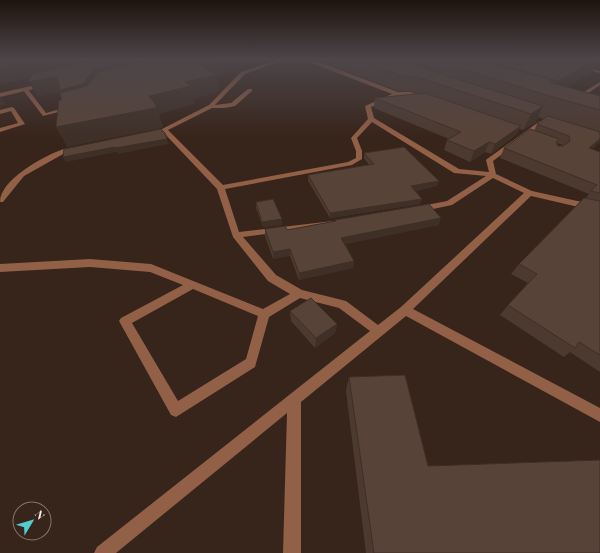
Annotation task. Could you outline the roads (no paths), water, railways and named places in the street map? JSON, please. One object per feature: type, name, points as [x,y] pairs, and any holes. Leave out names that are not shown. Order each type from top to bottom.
[{"type":"street","points":[[0,95],[39,86]]},
{"type":"street","points":[[140,135],[164,130],[211,106],[231,86]]},
{"type":"street","points":[[375,86],[396,94],[411,94],[432,102]]},
{"type":"street","points":[[579,97],[596,86]]},
{"type":"street","points":[[24,89],[45,115],[80,106]]},
{"type":"street","points":[[211,106],[226,108],[235,105],[250,90]]},
{"type":"street","points":[[396,94],[368,106],[371,119],[457,172],[493,175],[529,193],[600,209]]},
{"type":"street","points":[[0,112],[12,109],[22,124],[0,130]]},
{"type":"street","points":[[221,188],[350,164],[358,159],[359,151],[354,138],[371,119]]},
{"type":"street","points":[[535,120],[549,125]]},
{"type":"street","points":[[493,175],[489,160],[542,122]]},
{"type":"street","points":[[164,130],[221,188],[236,235],[272,278],[299,294],[342,304],[378,331]]},
{"type":"street","points":[[0,200],[21,174],[63,152],[86,146]]},
{"type":"street","points":[[412,210],[449,203],[493,175]]},
{"type":"street","points":[[103,553],[404,310],[529,193]]},
{"type":"street","points":[[236,235],[337,222]]},
{"type":"street","points":[[0,268],[90,263],[152,268],[264,314]]},
{"type":"street","points":[[192,284],[125,321],[176,410],[251,363],[264,314],[299,294]]},
{"type":"street","points":[[404,310],[600,415]]},
{"type":"street","points":[[292,553],[294,400]]}]
